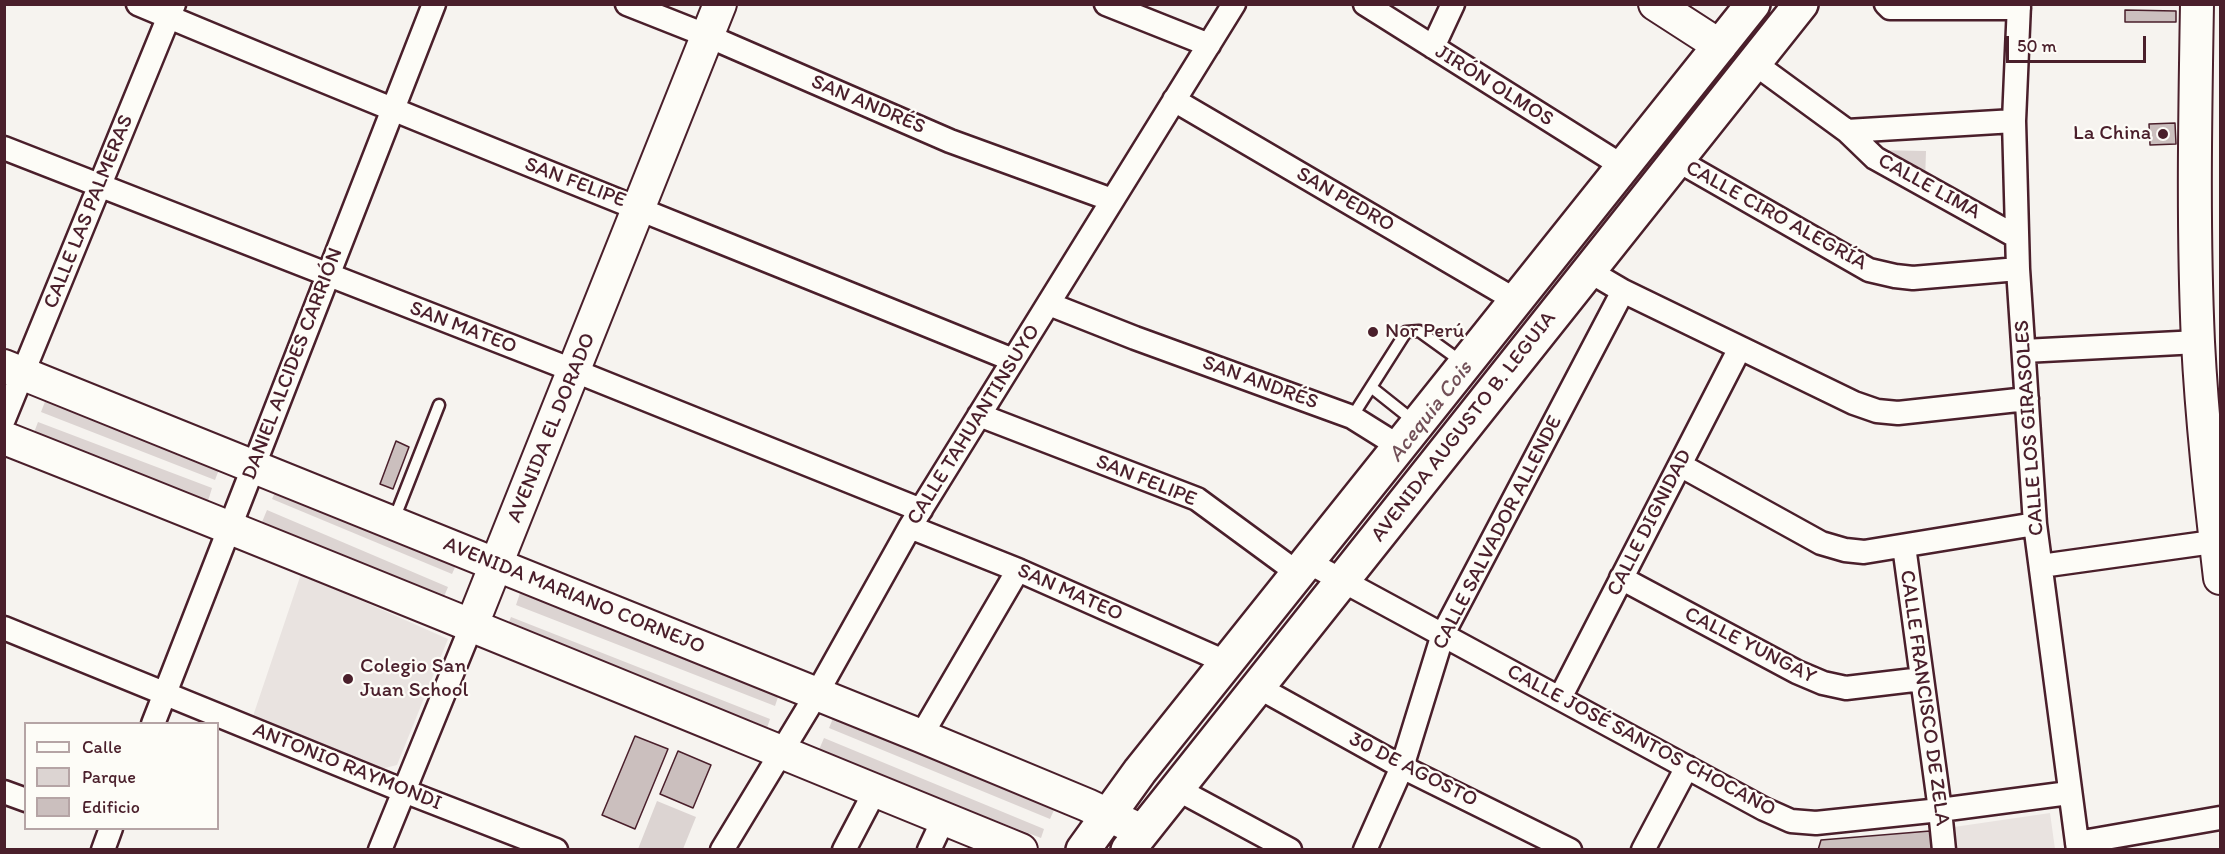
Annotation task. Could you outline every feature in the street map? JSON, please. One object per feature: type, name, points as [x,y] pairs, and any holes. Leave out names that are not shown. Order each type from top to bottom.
[{"type":"main road","name":"AVENIDA AUGUSTO B. LEGUIA","points":[[1137,837],[1801,4]]},
{"type":"main road","name":"AVENIDA AUGUSTO B. LEGUIA","points":[[1083,849],[1227,663],[1517,301],[1736,22]]},
{"type":"street","name":"SAN FELIPE","points":[[138,4],[172,11],[392,111],[640,208],[1013,360]]},
{"type":"street","name":"DANIEL ALCIDES CARRIÓN","points":[[153,722],[434,4]]},
{"type":"street","name":"SAN ANDRÉS","points":[[627,4],[708,36],[950,141],[1112,200]]},
{"type":"street","name":"AVENIDA EL DORADO","points":[[381,849],[498,564],[720,4]]},
{"type":"street","points":[[1106,4],[1209,45]]},
{"type":"street","name":"CALLE TAHUANTINSUYO","points":[[722,849],[816,695],[915,519],[1234,4]]},
{"type":"street","name":"JIRÓN OLMOS","points":[[1365,4],[1624,166]]},
{"type":"street","points":[[1433,47],[1453,4]]},
{"type":"street","points":[[1655,4],[1736,22]]},
{"type":"street","points":[[1886,4],[1890,8],[2019,6]]},
{"type":"street","points":[[2197,4],[2194,164],[2198,342],[2220,578]]},
{"type":"street","name":"CALLE LOS GIRASOLES","points":[[2019,6],[2014,121],[2017,237],[2035,524],[2069,794],[2078,846]]},
{"type":"street","name":"CALLE LAS PALMERAS","points":[[4,419],[14,370],[99,187],[172,11]]},
{"type":"street","name":"CALLE LIMA","points":[[1754,63],[1847,130],[1875,158],[2017,237]]},
{"type":"street","name":"SAN PEDRO","points":[[1174,100],[1517,301]]},
{"type":"street","name":"CALLE LIMA","points":[[1847,130],[2014,121]]},
{"type":"street","name":"SAN MATEO","points":[[4,148],[575,371],[915,519],[1018,570],[1227,663]]},
{"type":"street","name":"CALLE CIRO ALEGRÍA","points":[[1677,160],[1869,270],[1913,278],[2018,269]]},
{"type":"street","points":[[1589,271],[1623,291],[1740,348],[1877,411],[1898,413],[2027,399]]},
{"type":"street","name":"CALLE SALVADOR ALLENDE","points":[[1365,849],[1402,767],[1443,634],[1623,291]]},
{"type":"street","name":"SAN ANDRÉS","points":[[1049,304],[1135,338],[1409,436]]},
{"type":"street","points":[[2024,351],[2198,342]]},
{"type":"street","name":"CALLE DIGNIDAD","points":[[1560,698],[1740,348]]},
{"type":"street","name":"AVENIDA MARIANO CORNEJO","points":[[14,370],[921,736],[1108,814],[1137,837]]},
{"type":"street","name":"SAN FELIPE","points":[[979,415],[1197,499],[1306,566]]},
{"type":"street","points":[[4,438],[229,526],[471,627],[1021,849]]},
{"type":"street","points":[[1680,465],[1821,543],[1845,550],[1864,552],[2035,524]]},
{"type":"street","points":[[2041,566],[2218,541]]},
{"type":"street","name":"CALLE FRANCISCO DE ZELA","points":[[1904,546],[1944,849]]},
{"type":"street","name":"CALLE JOSÉ SANTOS CHOCANO","points":[[1306,566],[1342,580],[1791,821],[1816,823],[2069,794]]},
{"type":"street","points":[[921,736],[1018,570]]},
{"type":"street","name":"CALLE YUNGAY","points":[[1621,578],[1797,672],[1823,683],[1846,688],[1922,679]]},
{"type":"street","name":"ANTONIO RAYMONDI","points":[[4,628],[404,791],[556,849]]},
{"type":"street","name":"30 DE AGOSTO","points":[[1258,687],[1402,767],[1570,849]]},
{"type":"street","points":[[1643,849],[1687,767]]},
{"type":"street","points":[[1177,789],[1290,849]]},
{"type":"street","points":[[844,849],[875,791]]},
{"type":"street","points":[[4,792],[24,799]]},
{"type":"street","points":[[2078,846],[2220,818]]},
{"type":"street","points":[[929,849],[944,819]]},
{"type":"lane","points":[[1352,417],[1406,332],[1419,331],[1466,364]]},
{"type":"lane","points":[[1371,387],[1409,436]]},
{"type":"lane","points":[[393,524],[438,405]]},
{"type":"shaded area","name":"Colegio San Juan School","points":[[301,574],[448,639],[397,765],[381,769],[252,719]]},
{"type":"shaded area","points":[[2050,813],[2055,849],[1956,849],[1954,827]]},
{"type":"green space","points":[[1872,150],[1926,151],[1925,183]]},
{"type":"green space","points":[[46,399],[220,467],[215,480],[41,412]]},
{"type":"green space","points":[[38,422],[212,488],[208,501],[33,435]]},
{"type":"green space","points":[[277,488],[457,563],[452,574],[272,499]]},
{"type":"green space","points":[[267,510],[448,587],[443,599],[262,522]]},
{"type":"green space","points":[[520,593],[779,694],[775,706],[516,605]]},
{"type":"green space","points":[[511,617],[770,719],[766,731],[506,629]]},
{"type":"green space","points":[[834,716],[1054,810],[1050,819],[829,728]]},
{"type":"green space","points":[[824,738],[1044,829],[1041,838],[818,752]]},
{"type":"green space","points":[[657,801],[696,817],[683,849],[638,849]]},
{"type":"building","points":[[2125,10],[2176,11],[2176,22],[2125,22]]},
{"type":"building","name":"La China","points":[[2175,123],[2176,144],[2150,145],[2149,124]]},
{"type":"building","points":[[396,441],[409,447],[393,489],[380,484]]},
{"type":"building","points":[[635,736],[668,749],[635,829],[602,815]]},
{"type":"building","points":[[678,751],[711,765],[693,808],[660,794]]},
{"type":"building","points":[[1930,831],[1933,850],[1818,850],[1821,840]]},
{"type":"place","name":"La China","points":[[2163,134]]},
{"type":"place","name":"Nor Perú","points":[[1373,332]]},
{"type":"place","name":"Colegio San Juan School","points":[[348,679]]},
{"type":"water label","name":"Acequia Cois","points":[[1431,412]]}]
